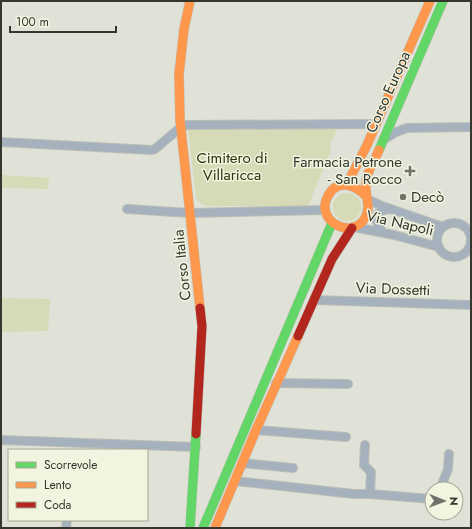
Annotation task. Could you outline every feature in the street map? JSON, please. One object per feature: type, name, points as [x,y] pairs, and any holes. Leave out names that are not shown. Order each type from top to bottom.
[{"type":"main road","name":"Corso Italia","points":[[190,1],[184,30],[179,74],[181,127],[202,326],[190,528]]},
{"type":"main road","name":"Corso Europa","points":[[347,184],[430,1]]},
{"type":"main road","name":"Corso Europa","points":[[366,197],[366,180],[443,1]]},
{"type":"main road","points":[[215,528],[276,383],[332,259],[353,227],[366,218],[368,206],[366,197],[358,188],[347,184],[339,186],[330,192],[326,199],[325,210],[332,223],[339,227],[353,227]]},
{"type":"main road","points":[[204,525],[332,223]]},
{"type":"street","points":[[394,115],[398,122],[407,128]]},
{"type":"street","points":[[1,142],[152,150],[184,125],[370,124],[374,126]]},
{"type":"street","points":[[382,140],[407,128],[471,127]]},
{"type":"street","name":"Via Napoli","points":[[366,197],[390,209],[443,227]]},
{"type":"street","points":[[127,209],[190,213],[325,210]]},
{"type":"street","points":[[382,232],[376,222],[378,214],[384,210],[390,209]]},
{"type":"street","points":[[452,223],[465,227],[471,235],[467,255],[450,256],[439,247],[438,234],[443,227],[452,223]]},
{"type":"street","name":"Via Napoli","points":[[353,227],[382,232],[439,247]]},
{"type":"street","name":"Via Dossetti","points":[[314,300],[471,305]]},
{"type":"street","points":[[276,383],[348,384]]},
{"type":"street","points":[[256,430],[346,437]]},
{"type":"street","points":[[1,440],[68,446],[196,447]]},
{"type":"street","points":[[365,445],[364,465],[370,472],[370,494]]},
{"type":"street","points":[[443,481],[448,469],[449,454]]},
{"type":"street","points":[[242,463],[293,468]]},
{"type":"street","points":[[235,481],[354,494],[424,497]]},
{"type":"street","points":[[191,518],[204,525]]},
{"type":"green space","name":"Cimitero di Villaricca","points":[[339,127],[331,141],[330,153],[308,206],[207,206],[198,201],[196,197],[188,129]]},
{"type":"green space","points":[[1,175],[49,178],[48,189],[1,188]]},
{"type":"green space","points":[[347,193],[357,197],[361,207],[357,217],[347,221],[337,217],[333,207],[337,197]]},
{"type":"green space","points":[[1,298],[50,299],[48,331],[1,332]]},
{"type":"traffic: fast","points":[[379,150],[443,1]]},
{"type":"traffic: fast","points":[[203,528],[332,223]]},
{"type":"traffic: fast","points":[[190,528],[196,434]]},
{"type":"traffic: slow","points":[[190,1],[184,29],[179,74],[180,120],[200,308]]},
{"type":"traffic: slow","points":[[347,184],[367,145],[430,1]]},
{"type":"traffic: slow","points":[[366,196],[352,186],[341,185],[336,187],[328,196],[325,205],[326,213],[330,220],[336,225],[343,227],[351,228],[359,225],[365,218],[368,209],[366,186],[367,178],[369,170],[379,150]]},
{"type":"traffic: slow","points":[[215,528],[256,430],[298,336]]},
{"type":"traffic: jam","points":[[298,336],[332,259],[352,228]]},
{"type":"traffic: jam","points":[[196,434],[202,326],[200,308]]},
{"type":"place","name":"Farmacia Petrone - San Rocco","points":[[410,171]]},
{"type":"place","name":"Decò","points":[[403,197]]}]
